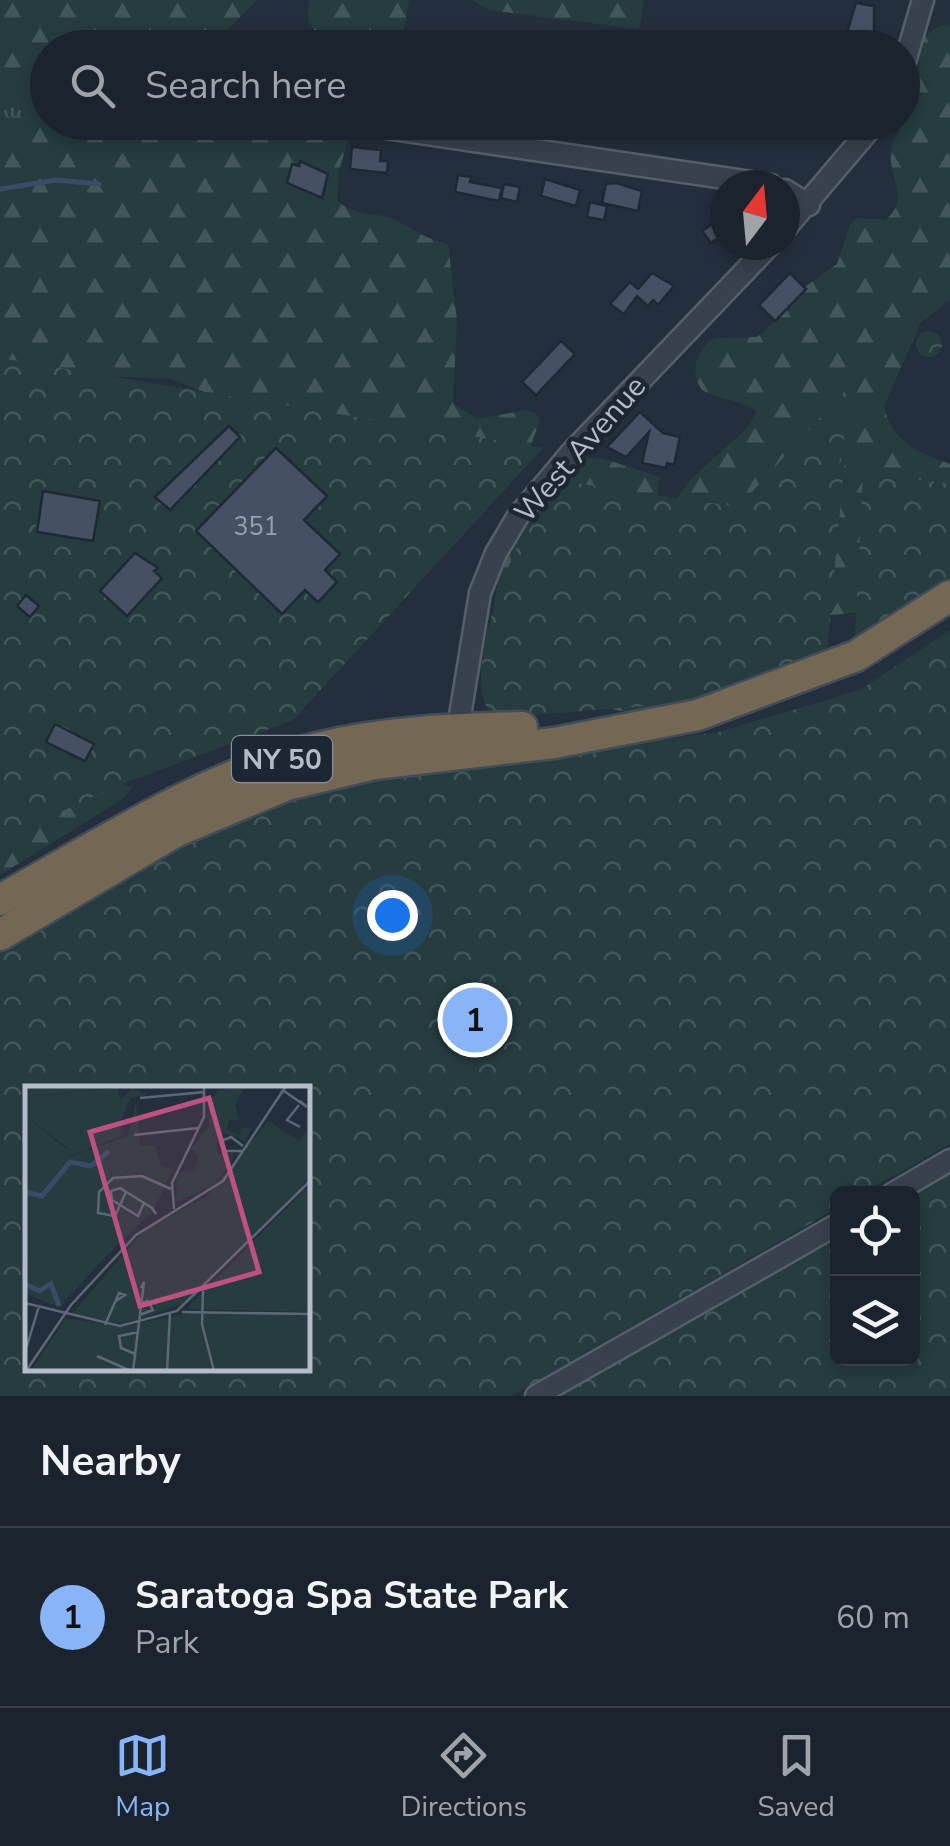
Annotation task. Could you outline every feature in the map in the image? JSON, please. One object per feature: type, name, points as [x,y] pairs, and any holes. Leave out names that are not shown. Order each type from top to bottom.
[{"type":"highway","name":"NY 50","points":[[0,936],[118,862],[244,802],[287,786],[456,740],[550,727],[594,732],[698,715],[764,694],[856,656],[950,596]]},
{"type":"highway","name":"NY 50","points":[[0,900],[176,802],[252,769],[316,748],[414,730],[456,740]]},
{"type":"street","points":[[914,30],[923,0]]},
{"type":"street","points":[[467,140],[710,176]]},
{"type":"street","points":[[800,214],[861,140]]},
{"type":"street","points":[[800,199],[809,204]]},
{"type":"street","name":"West Avenue","points":[[456,740],[480,593],[496,553],[518,516],[570,454],[756,260]]},
{"type":"street","points":[[906,1186],[950,1160]]},
{"type":"street","points":[[536,1396],[830,1229]]},
{"type":"green space","points":[[0,0],[257,0],[227,30],[30,30],[30,67],[0,69]]},
{"type":"green space","points":[[309,0],[409,0],[404,30],[314,30],[308,21]]},
{"type":"green space","points":[[472,0],[644,1],[639,29],[489,10]]},
{"type":"green space","points":[[950,24],[950,300],[921,322],[884,406],[892,428],[908,444],[950,464],[950,579],[871,611],[831,615],[652,709],[621,711],[591,705],[630,562],[691,479],[746,429],[757,412],[702,390],[695,369],[699,355],[715,338],[756,337],[764,332],[798,292],[837,264],[850,225],[857,218],[885,220],[893,212],[898,196],[891,149],[894,140],[920,140],[920,54],[924,39],[938,27]]},
{"type":"green space","points":[[30,67],[30,114],[0,118],[0,69]]},
{"type":"green space","points":[[30,114],[30,140],[349,140],[339,170],[337,200],[358,212],[390,218],[448,244],[457,320],[453,403],[477,419],[526,410],[536,413],[540,421],[529,450],[294,428],[172,379],[105,376],[0,397],[0,118]]},
{"type":"green space","points":[[929,331],[938,335],[942,344],[938,353],[929,357],[920,353],[916,344],[920,335]]},
{"type":"green space","points":[[0,358],[543,448],[293,720],[109,789],[0,841]]},
{"type":"green space","points":[[855,380],[839,464],[845,456],[827,652],[749,683],[668,704],[498,718],[486,704],[481,683],[489,626],[528,524],[561,481],[738,507]]},
{"type":"green space","points":[[585,458],[604,459],[660,477],[657,496],[493,617],[501,574],[521,524],[550,481],[567,466]]},
{"type":"green space","points":[[863,472],[950,484],[950,582],[855,638]]},
{"type":"green space","points":[[950,630],[950,1144],[875,1186],[830,1186],[830,1212],[512,1396],[0,1396],[0,952],[198,837],[281,801],[372,777],[719,732],[860,690]]},
{"type":"green space","points":[[0,726],[132,788],[123,799],[0,875]]},
{"type":"green space","points":[[950,1174],[950,1396],[557,1396],[830,1242],[830,1366],[920,1366],[920,1191]]},
{"type":"building","points":[[856,3],[874,6],[874,30],[848,30]]},
{"type":"building","points":[[352,147],[381,150],[380,161],[388,161],[387,173],[350,169]]},
{"type":"building","points":[[300,161],[328,174],[322,198],[287,183],[292,164],[299,166]]},
{"type":"building","points":[[458,175],[471,177],[470,182],[502,188],[499,201],[455,192]]},
{"type":"building","points":[[545,179],[580,190],[576,206],[541,196]]},
{"type":"building","points":[[504,184],[520,187],[517,202],[501,198]]},
{"type":"building","points":[[606,184],[642,191],[638,211],[602,203]]},
{"type":"building","points":[[590,202],[607,206],[604,220],[587,217]]},
{"type":"building","points":[[710,225],[710,242],[702,231]]},
{"type":"building","points":[[652,273],[674,286],[658,305],[653,300],[648,306],[637,296],[624,314],[610,304],[630,282],[638,289]]},
{"type":"building","points":[[790,273],[806,289],[775,321],[759,305]]},
{"type":"building","points":[[561,341],[575,354],[536,395],[522,382]]},
{"type":"building","points":[[640,412],[663,433],[680,437],[674,465],[667,463],[666,468],[642,463],[649,432],[626,457],[607,447]]},
{"type":"building","points":[[229,426],[240,437],[170,510],[155,497]]},
{"type":"building","points":[[276,448],[327,496],[304,520],[340,554],[325,570],[337,582],[318,602],[305,590],[282,614],[196,531]]},
{"type":"building","points":[[43,491],[100,501],[93,541],[37,532]]},
{"type":"building","points":[[135,553],[158,568],[154,571],[162,578],[127,616],[100,591]]},
{"type":"building","points":[[26,595],[39,606],[30,617],[17,606]]},
{"type":"building","points":[[55,724],[94,744],[85,761],[46,742]]},
{"type":"waterway","points":[[0,189],[56,180],[99,184]]},
{"type":"place","name":"Saratoga Spa State Park","points":[[475,1020]]}]
